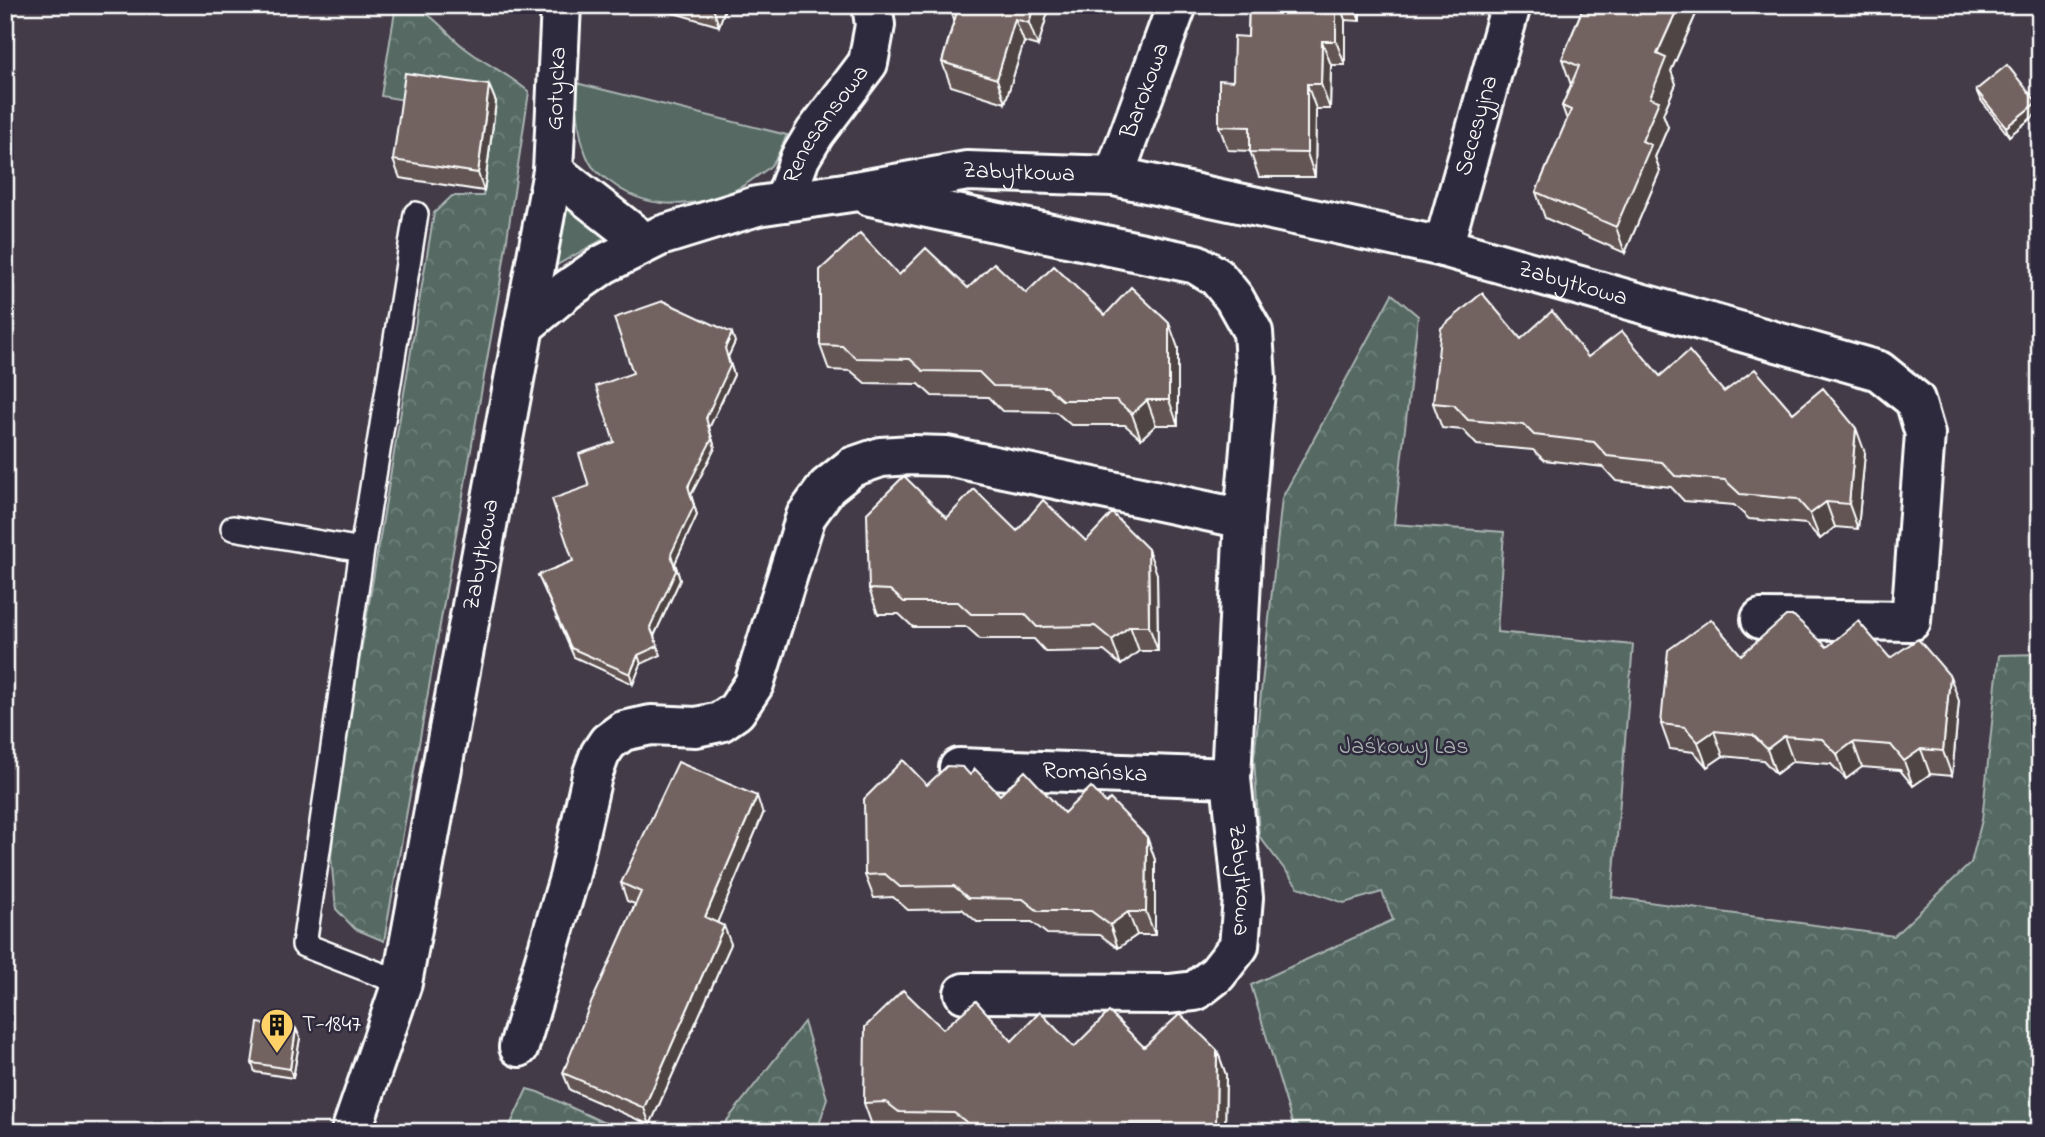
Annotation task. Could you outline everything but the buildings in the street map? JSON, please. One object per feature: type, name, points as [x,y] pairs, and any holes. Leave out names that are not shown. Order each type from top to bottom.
[{"type":"street","name":"Gotycka","points":[[524,326],[553,171],[561,5]]},
{"type":"street","name":"Renesansowa","points":[[784,202],[800,158],[814,133],[868,62],[876,25],[873,5]]},
{"type":"street","name":"Barokowa","points":[[1114,176],[1177,5]]},
{"type":"street","name":"Secesyjna","points":[[1443,247],[1511,5]]},
{"type":"street","points":[[553,171],[645,243]]},
{"type":"street","name":"Zabytkowa","points":[[351,1132],[402,983],[524,326],[566,290],[604,264],[660,236],[757,206],[967,171],[1114,176],[1443,247],[1879,371],[1915,400],[1925,434],[1911,621],[1762,619]]},
{"type":"street","name":"Zabytkowa","points":[[851,192],[1196,264],[1217,277],[1234,298],[1253,332],[1256,379],[1244,519],[1231,778],[1242,910],[1239,946],[1217,974],[1195,990],[1169,994],[964,993]]},
{"type":"street","points":[[519,1047],[569,878],[592,776],[600,754],[608,742],[623,731],[651,725],[696,727],[720,722],[736,711],[754,684],[806,516],[827,488],[852,467],[881,457],[947,456],[1244,519]]},
{"type":"street","name":"Romańska","points":[[959,768],[1231,778]]},
{"type":"lane","points":[[402,983],[304,946],[362,550],[416,214]]},
{"type":"lane","points":[[233,528],[362,550]]},
{"type":"green space","points":[[396,5],[409,6],[428,15],[460,44],[529,92],[499,292],[384,941],[355,929],[336,909],[331,857],[339,783],[434,213],[452,196],[483,196],[496,103],[410,101],[381,96]]},
{"type":"green space","points":[[576,83],[787,135],[771,166],[741,187],[724,195],[687,203],[650,201],[616,186],[591,165],[580,133]]},
{"type":"green space","points":[[565,205],[609,236],[555,266]]},
{"type":"green space","name":"Jaśkowy Las","points":[[1392,294],[1418,316],[1394,524],[1504,532],[1497,632],[1633,645],[1612,897],[1894,936],[1971,863],[1982,820],[1999,655],[2040,654],[2040,1132],[1295,1132],[1251,985],[1393,920],[1382,892],[1344,903],[1298,887],[1259,836],[1254,758],[1282,498]]},
{"type":"green space","points":[[804,1022],[827,1098],[817,1132],[718,1132]]},
{"type":"green space","points":[[527,1089],[538,1092],[624,1132],[507,1132]]},
{"type":"place","name":"T-1847","points":[[277,1055]]}]
